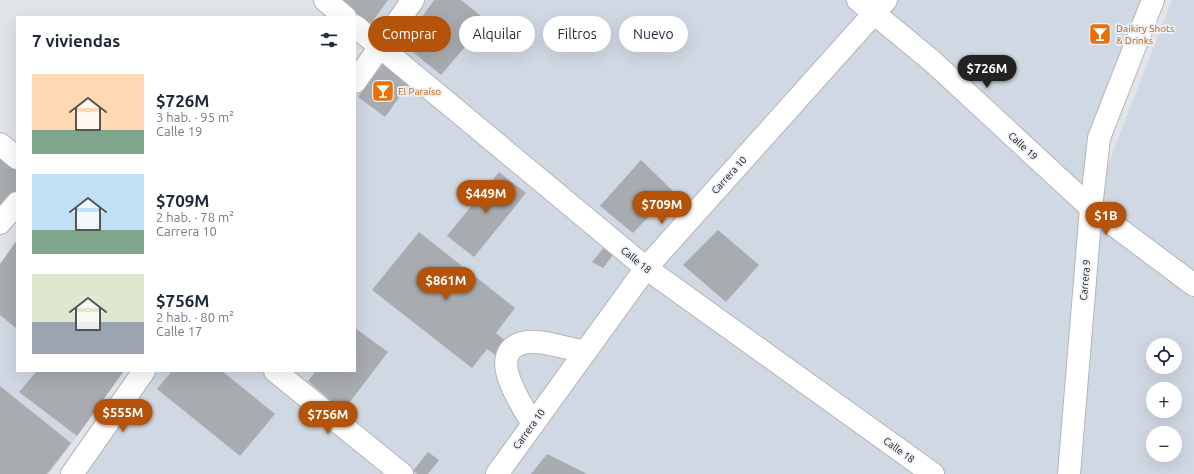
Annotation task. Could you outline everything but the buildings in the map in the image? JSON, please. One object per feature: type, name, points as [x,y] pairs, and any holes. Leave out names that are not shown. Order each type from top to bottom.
[{"type":"street","points":[[325,0],[344,16]]},
{"type":"street","points":[[402,16],[413,0]]},
{"type":"street","name":"Carrera 9","points":[[1069,474],[1091,208],[1099,138],[1153,0]]},
{"type":"street","name":"Calle 19","points":[[873,4],[932,61],[1091,208],[1194,285]]},
{"type":"street","name":"Carrera 10","points":[[497,474],[646,268],[873,4]]},
{"type":"street","name":"Calle 18","points":[[356,27],[368,37]]},
{"type":"street","points":[[356,81],[378,52]]},
{"type":"street","name":"Calle 18","points":[[386,52],[646,268],[933,474]]},
{"type":"street","points":[[0,144],[16,157]]},
{"type":"street","points":[[0,223],[16,204]]},
{"type":"street","points":[[533,424],[513,389],[505,368],[509,353],[514,347],[528,342],[585,352]]},
{"type":"street","points":[[72,474],[143,372]]},
{"type":"street","points":[[276,372],[402,474]]},
{"type":"shaded area","points":[[325,0],[1153,0],[1099,138],[1092,206],[1172,0],[1194,0],[1194,474],[72,474],[143,372],[356,372],[356,81],[378,52],[451,52],[451,16],[368,16],[368,37],[356,27],[356,16],[344,16]]},
{"type":"shaded area","points":[[0,315],[16,328],[16,372],[71,372],[104,400],[49,474],[0,474]]},
{"type":"place","name":"Daikiry Shots & Drinks","points":[[1100,34]]},
{"type":"place","name":"El Paraíso","points":[[383,91]]}]
